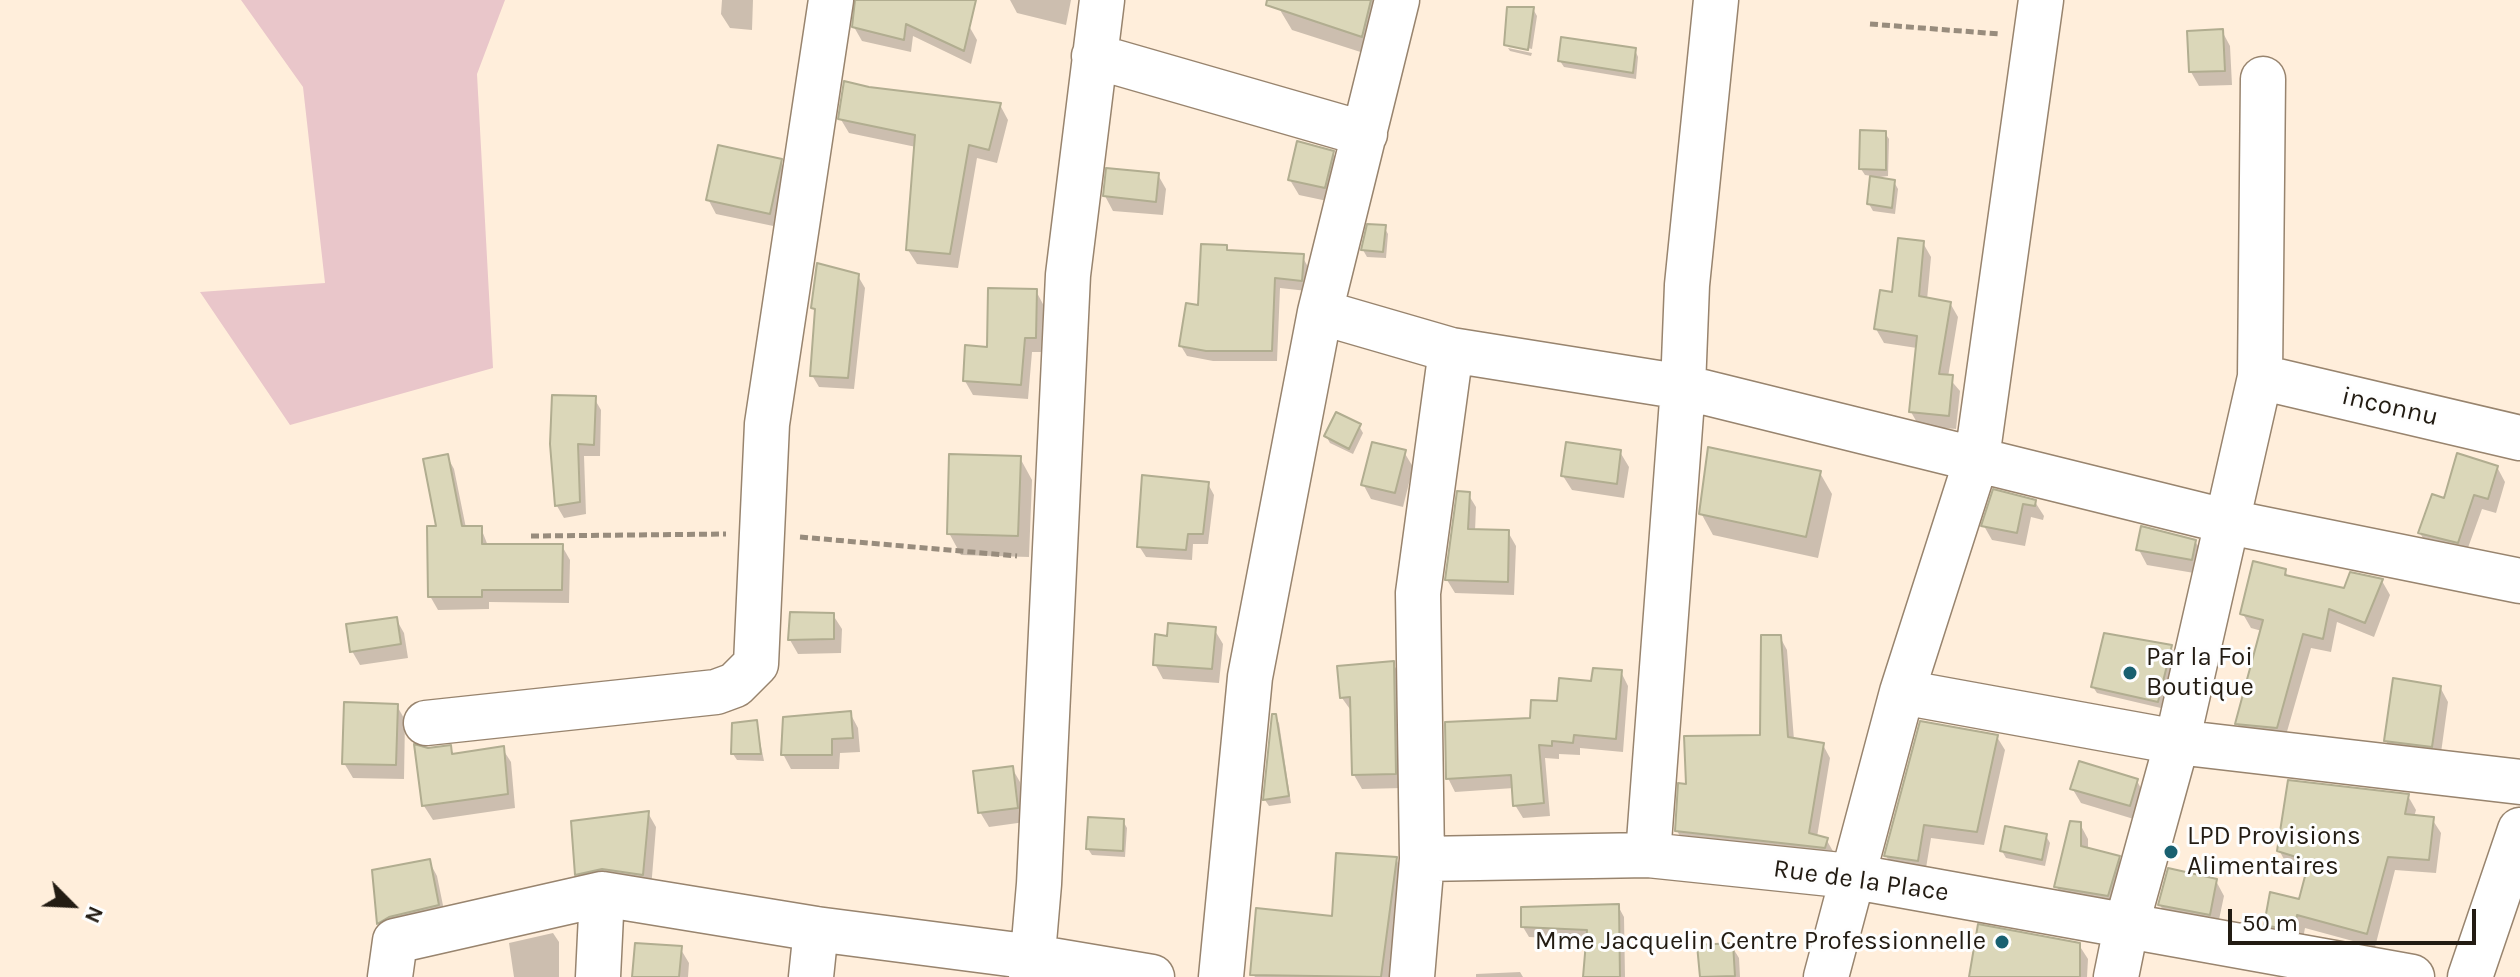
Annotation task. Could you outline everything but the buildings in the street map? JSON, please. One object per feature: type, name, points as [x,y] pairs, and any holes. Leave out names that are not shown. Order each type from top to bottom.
[{"type":"street","points":[[426,723],[716,692],[735,685],[756,664],[767,424],[831,0]]},
{"type":"street","points":[[1032,967],[1068,275],[1102,0]]},
{"type":"street","points":[[1221,977],[1250,677],[1320,312],[1397,0]]},
{"type":"street","points":[[1648,855],[1683,387],[1687,285],[1716,0]]},
{"type":"street","points":[[1826,977],[1850,876],[1902,692],[1977,458],[2040,18]]},
{"type":"street","points":[[1094,56],[1365,134]]},
{"type":"street","points":[[2116,977],[2127,923],[2177,742],[2260,377],[2263,79]]},
{"type":"street","points":[[1320,312],[1451,350],[1683,387],[2229,522],[2520,581]]},
{"type":"street","points":[[1412,977],[1422,859],[1418,593],[1451,350]]},
{"type":"street","name":"inconnu","points":[[2260,377],[2520,438]]},
{"type":"street","points":[[1902,692],[2177,742],[2520,782]]},
{"type":"street","points":[[2470,977],[2520,830]]},
{"type":"street","name":"Rue de la Place","points":[[1422,859],[1648,855],[1850,876],[2127,923],[2412,977]]},
{"type":"street","points":[[390,977],[395,941],[602,894],[1032,967],[1152,977]]},
{"type":"street","points":[[598,977],[602,894]]},
{"type":"street","points":[[811,977],[816,929]]},
{"type":"path","points":[[1870,24],[2040,18]]},
{"type":"shaded area","points":[[241,0],[505,0],[477,74],[493,368],[290,425],[200,292],[325,283],[303,87]]},
{"type":"place","name":"Par la Foi Boutique","points":[[2130,673]]},
{"type":"place","name":"LPD Provisions Alimentaires","points":[[2171,852]]},
{"type":"place","name":"Mme Jacquelin Centre Professionnelle","points":[[2002,942]]}]
